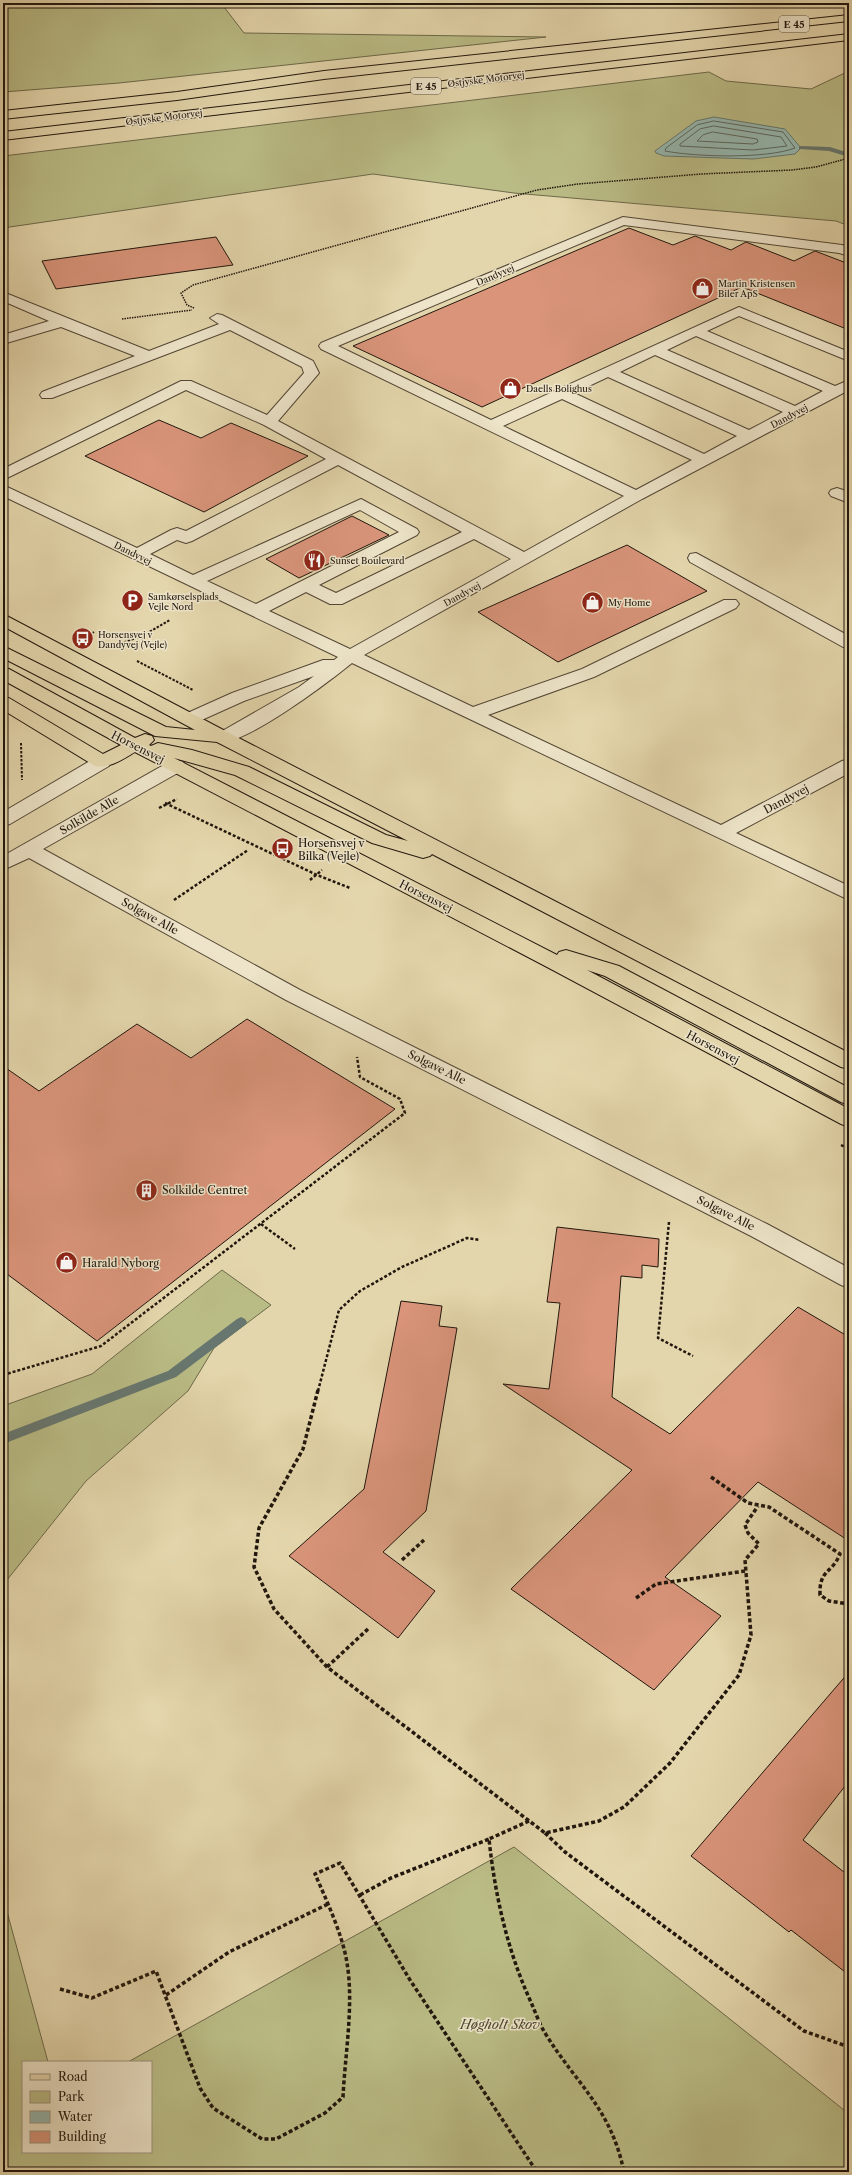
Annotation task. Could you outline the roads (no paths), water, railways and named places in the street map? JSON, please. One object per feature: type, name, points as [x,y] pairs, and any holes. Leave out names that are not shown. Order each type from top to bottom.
[{"type":"main road","name":"Østjyske Motorvej","points":[[3,116],[177,96],[324,76],[849,18]]},
{"type":"main road","name":"Østjyske Motorvej","points":[[3,136],[849,37]]},
{"type":"main road","points":[[18,101],[324,76]]},
{"type":"main road","points":[[3,619],[224,738],[849,1062]]},
{"type":"main road","points":[[3,651],[162,732],[224,738]]},
{"type":"main road","name":"Horsensvej","points":[[3,673],[135,745],[184,761],[311,838],[515,941],[849,1119]]},
{"type":"main road","points":[[3,702],[102,762],[189,719]]},
{"type":"main road","points":[[184,761],[224,738]]},
{"type":"main road","points":[[184,761],[242,771],[379,840],[466,864]]},
{"type":"main road","points":[[515,941],[612,971],[849,1097]]},
{"type":"street","name":"Dandyvej","points":[[491,426],[326,346],[623,221],[842,249],[849,252]]},
{"type":"street","points":[[3,296],[62,322],[148,356]]},
{"type":"street","points":[[491,426],[739,311],[849,357]]},
{"type":"street","points":[[213,317],[308,364],[312,373],[269,422]]},
{"type":"street","points":[[3,340],[62,322]]},
{"type":"street","points":[[48,395],[230,325]]},
{"type":"street","points":[[695,332],[842,388]]},
{"type":"street","points":[[654,350],[795,412]]},
{"type":"street","points":[[608,372],[749,436]]},
{"type":"street","points":[[3,475],[186,384],[269,422],[524,559]]},
{"type":"street","name":"Dandyvej","points":[[224,738],[254,722],[305,691],[350,656],[636,496],[842,388]]},
{"type":"street","points":[[561,393],[704,460]]},
{"type":"street","points":[[491,426],[636,496]]},
{"type":"street","points":[[137,554],[177,534],[186,538],[338,459]]},
{"type":"street","name":"Dandyvej","points":[[3,490],[723,832],[849,894]]},
{"type":"street","points":[[193,581],[361,504],[411,532],[255,611]]},
{"type":"street","points":[[306,585],[336,600],[475,532]]},
{"type":"street","points":[[696,558],[849,643]]},
{"type":"street","points":[[472,714],[588,673],[730,604]]},
{"type":"street","name":"Dandyvej","points":[[189,719],[238,697],[350,656]]},
{"type":"street","name":"Solkilde Alle","points":[[3,864],[184,761]]},
{"type":"street","points":[[3,820],[102,762]]},
{"type":"street","name":"Dandyvej","points":[[723,832],[849,765]]},
{"type":"street","name":"Solgave Alle","points":[[28,849],[293,996],[759,1230],[849,1279]]},
{"type":"water","points":[[714,117],[785,129],[801,148],[795,154],[753,159],[664,156],[656,153],[655,151],[696,121]]},
{"type":"waterway","points":[[801,148],[830,149],[849,155]]},
{"type":"waterway","points":[[3,1439],[172,1374],[241,1322]]},
{"type":"place","name":"Martin Kristensen Biler ApS","points":[[702,288]]},
{"type":"place","name":"Daells Bolighus","points":[[511,388]]},
{"type":"place","name":"Sunset Boulevard","points":[[315,560]]},
{"type":"place","name":"Samkørselsplads Vejle Nord","points":[[133,601]]},
{"type":"place","name":"My Home","points":[[593,602]]},
{"type":"place","name":"Horsensvej v Dandyvej (Vejle)","points":[[82,639]]},
{"type":"place","name":"Horsensvej v Bilka (Vejle)","points":[[282,849]]},
{"type":"place","name":"Solkilde Centret","points":[[147,1190]]},
{"type":"place","name":"Harald Nyborg","points":[[67,1263]]},
{"type":"park label","name":"Høgholt Skov","points":[[500,2024]]}]
